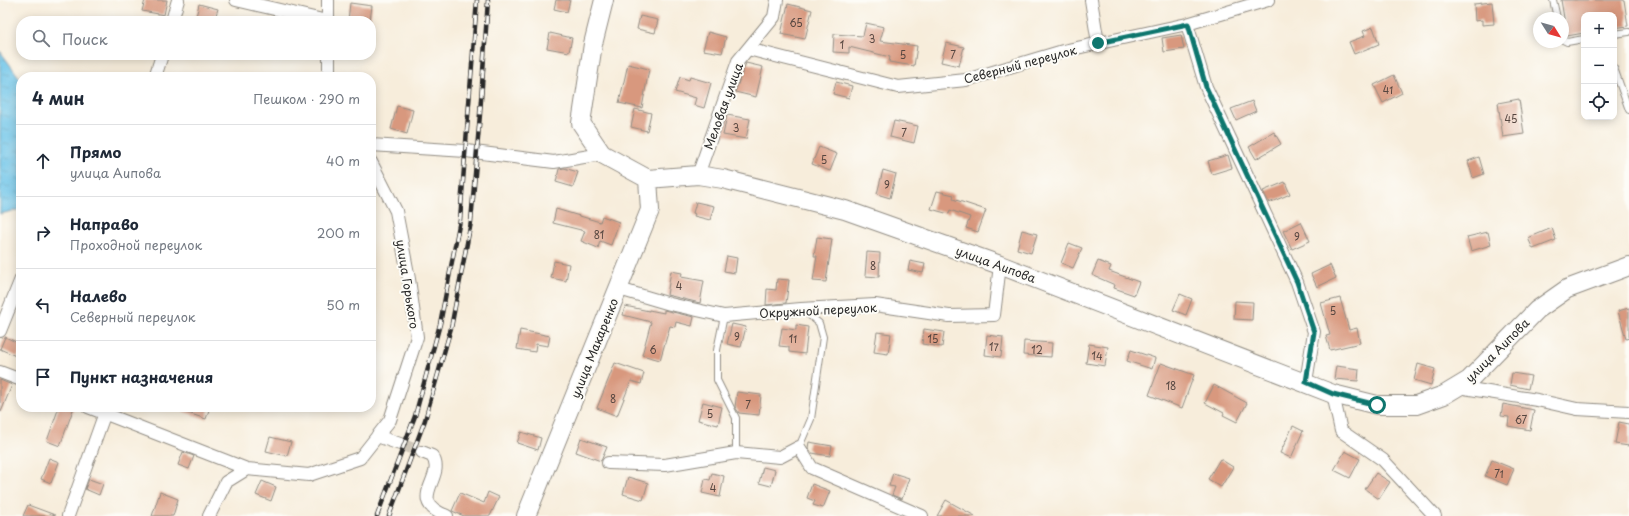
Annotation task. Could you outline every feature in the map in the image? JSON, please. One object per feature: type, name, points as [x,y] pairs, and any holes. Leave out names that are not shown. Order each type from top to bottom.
[{"type":"street","points":[[173,16],[178,0]]},
{"type":"street","points":[[236,0],[306,16]]},
{"type":"street","points":[[328,0],[328,16]]},
{"type":"street","points":[[604,0],[593,44],[581,123],[602,154],[648,179]]},
{"type":"street","name":"Меловая улица","points":[[698,175],[738,61],[774,17],[777,0]]},
{"type":"street","points":[[1091,0],[1098,43]]},
{"type":"street","name":"Северный переулок","points":[[748,49],[898,87],[966,80],[1063,51],[1188,24],[1268,0]]},
{"type":"street","points":[[1188,24],[1206,87],[1297,282],[1314,332],[1306,382]]},
{"type":"street","points":[[157,72],[160,60]]},
{"type":"street","points":[[329,60],[329,72]]},
{"type":"street","points":[[376,145],[466,151],[554,162],[602,154]]},
{"type":"street","name":"улица Горького","points":[[111,412],[247,469],[309,475],[360,458],[390,420],[417,337],[409,279],[396,211],[376,172]]},
{"type":"street","name":"улица Аипова","points":[[648,179],[698,175],[770,190],[845,210],[1000,265],[1306,382],[1333,394],[1377,405],[1416,405],[1444,395],[1469,380],[1537,310],[1568,289],[1629,266]]},
{"type":"street","name":"улица Макаренко","points":[[526,516],[650,210],[648,179]]},
{"type":"street","name":"Окружной переулок","points":[[619,289],[670,304],[724,316],[801,308],[875,305],[949,316],[994,316],[1000,265]]},
{"type":"street","points":[[0,331],[16,291]]},
{"type":"street","points":[[0,372],[16,378]]},
{"type":"street","points":[[1458,387],[1537,400],[1577,409],[1629,412]]},
{"type":"street","points":[[1333,394],[1341,431],[1383,460],[1435,516]]},
{"type":"street","points":[[68,516],[105,412]]},
{"type":"street","points":[[377,436],[400,444]]},
{"type":"street","points":[[608,464],[665,466],[736,453],[780,457],[799,447],[812,468],[922,516]]},
{"type":"street","points":[[422,452],[432,456],[436,464],[428,495],[428,501],[432,508],[447,516]]},
{"type":"street","points":[[209,516],[226,482],[247,469]]},
{"type":"lane","points":[[1553,0],[1556,12]]},
{"type":"lane","points":[[1617,34],[1629,32]]},
{"type":"lane","points":[[1569,42],[1581,40]]},
{"type":"lane","points":[[1617,76],[1629,110]]},
{"type":"lane","points":[[799,447],[810,419],[822,336],[819,323],[801,308]]},
{"type":"lane","points":[[724,316],[717,350],[717,380],[736,418],[736,453]]},
{"type":"water","points":[[0,51],[16,73],[16,210],[0,214]]},
{"type":"building","points":[[145,0],[167,0],[164,15],[142,11]]},
{"type":"building","points":[[556,0],[570,0],[567,12],[554,9]]},
{"type":"building","points":[[1561,0],[1624,0],[1628,26],[1617,28],[1617,12],[1581,12],[1581,34],[1569,36],[1569,12],[1563,12]]},
{"type":"building","points":[[1492,2],[1494,24],[1482,25],[1482,20],[1475,21],[1474,4]]},
{"type":"building","points":[[350,3],[372,6],[371,16],[349,16]]},
{"type":"building","points":[[199,4],[218,9],[216,16],[196,16]]},
{"type":"building","points":[[788,4],[812,10],[805,39],[781,34]]},
{"type":"building","points":[[640,16],[658,20],[655,33],[637,29]]},
{"type":"building","points":[[866,23],[884,27],[880,41],[917,46],[914,66],[889,62],[890,57],[849,47],[849,53],[833,52],[834,34],[863,36]]},
{"type":"building","points":[[1373,27],[1379,44],[1354,54],[1349,42],[1365,36],[1363,31]]},
{"type":"building","points":[[708,32],[726,37],[722,53],[703,50]]},
{"type":"building","points":[[550,33],[572,38],[569,52],[547,48]]},
{"type":"building","points":[[1181,35],[1184,49],[1164,52],[1162,38]]},
{"type":"building","points":[[946,43],[964,47],[959,66],[941,62]]},
{"type":"building","points":[[746,63],[763,67],[756,97],[735,92]]},
{"type":"building","points":[[628,64],[649,69],[642,108],[619,103]]},
{"type":"building","points":[[1394,75],[1402,93],[1383,103],[1374,85]]},
{"type":"building","points":[[680,77],[689,80],[690,77],[711,83],[704,108],[694,105],[696,98],[675,92]]},
{"type":"building","points":[[836,82],[852,86],[849,98],[833,94]]},
{"type":"building","points":[[1519,99],[1524,134],[1503,137],[1498,103]]},
{"type":"building","points":[[1252,101],[1256,111],[1236,120],[1231,109]]},
{"type":"building","points":[[397,106],[413,110],[407,134],[391,129]]},
{"type":"building","points":[[635,109],[651,113],[647,131],[631,127]]},
{"type":"building","points":[[727,115],[750,119],[746,139],[723,135]]},
{"type":"building","points":[[894,121],[918,126],[914,143],[890,137]]},
{"type":"building","points":[[1274,132],[1281,144],[1256,159],[1249,147]]},
{"type":"building","points":[[819,147],[837,154],[830,171],[812,164]]},
{"type":"building","points":[[1228,155],[1232,168],[1212,174],[1208,161]]},
{"type":"building","points":[[1479,157],[1484,174],[1473,178],[1468,161]]},
{"type":"building","points":[[564,168],[578,172],[573,187],[556,182],[559,169]]},
{"type":"building","points":[[883,170],[896,174],[890,198],[877,194]]},
{"type":"building","points":[[1285,182],[1290,194],[1269,203],[1263,191]]},
{"type":"building","points":[[937,191],[954,195],[953,199],[986,210],[978,232],[966,228],[970,217],[950,210],[949,214],[931,209]]},
{"type":"building","points":[[696,202],[714,206],[710,220],[694,216],[695,214],[693,213]]},
{"type":"building","points":[[556,209],[600,222],[602,216],[619,222],[611,245],[600,241],[598,248],[581,241],[585,231],[553,223]]},
{"type":"building","points":[[1301,222],[1310,241],[1292,249],[1283,231]]},
{"type":"building","points":[[1552,228],[1556,240],[1533,249],[1528,238]]},
{"type":"building","points":[[1022,230],[1037,234],[1031,253],[1017,249]]},
{"type":"building","points":[[1488,232],[1491,245],[1471,251],[1467,237]]},
{"type":"building","points":[[817,237],[832,239],[826,282],[813,281],[817,256],[814,256]]},
{"type":"building","points":[[1069,243],[1082,248],[1073,268],[1061,263]]},
{"type":"building","points":[[867,252],[880,253],[879,277],[865,276]]},
{"type":"building","points":[[727,256],[737,258],[735,273],[724,271]]},
{"type":"building","points":[[554,261],[569,264],[566,281],[551,278]]},
{"type":"building","points":[[910,261],[925,264],[923,273],[908,270]]},
{"type":"building","points":[[1098,261],[1111,266],[1109,271],[1139,282],[1134,295],[1114,288],[1115,285],[1092,275]]},
{"type":"building","points":[[1330,265],[1336,278],[1317,287],[1311,274]]},
{"type":"building","points":[[671,271],[682,273],[681,277],[704,281],[700,303],[667,295]]},
{"type":"building","points":[[777,279],[789,280],[786,303],[766,305],[767,289],[776,290]]},
{"type":"building","points":[[1180,294],[1192,299],[1186,315],[1173,310]]},
{"type":"building","points":[[1340,298],[1349,330],[1357,328],[1360,343],[1330,350],[1326,336],[1330,335],[1321,303]]},
{"type":"building","points":[[1235,301],[1253,302],[1252,320],[1234,319]]},
{"type":"building","points":[[625,306],[664,313],[664,310],[694,317],[692,326],[676,322],[675,327],[670,326],[660,360],[642,355],[651,322],[623,315]]},
{"type":"building","points":[[1629,308],[1629,338],[1626,339],[1618,311]]},
{"type":"building","points":[[732,324],[746,327],[741,347],[727,344]]},
{"type":"building","points":[[796,325],[808,327],[805,354],[789,352],[789,347],[779,346],[782,328],[796,330]]},
{"type":"building","points":[[924,329],[944,332],[942,347],[922,344]]},
{"type":"building","points":[[520,330],[550,336],[548,346],[536,344],[535,352],[517,349]]},
{"type":"building","points":[[877,332],[891,334],[888,354],[874,352]]},
{"type":"building","points":[[987,335],[1003,337],[1001,357],[985,355]]},
{"type":"building","points":[[5,337],[16,342],[16,356],[0,349]]},
{"type":"building","points":[[1024,341],[1052,343],[1051,357],[1023,355]]},
{"type":"building","points":[[1089,344],[1108,347],[1105,366],[1086,363]]},
{"type":"building","points":[[1131,350],[1155,358],[1152,369],[1127,361]]},
{"type":"building","points":[[615,363],[644,373],[641,384],[631,381],[617,416],[597,408]]},
{"type":"building","points":[[1161,363],[1194,375],[1182,408],[1149,395]]},
{"type":"building","points":[[1418,364],[1435,369],[1431,385],[1414,380]]},
{"type":"building","points":[[1336,366],[1359,369],[1358,381],[1334,379]]},
{"type":"building","points":[[1512,373],[1531,376],[1528,389],[1510,385]]},
{"type":"building","points":[[0,380],[12,385],[1,412],[0,412]]},
{"type":"building","points":[[1214,385],[1247,403],[1237,422],[1205,403]]},
{"type":"building","points":[[737,392],[761,395],[759,415],[739,413],[735,407]]},
{"type":"building","points":[[703,402],[722,407],[718,425],[698,420]]},
{"type":"building","points":[[1503,404],[1534,410],[1530,430],[1508,426],[1509,417],[1501,416]]},
{"type":"building","points":[[57,412],[72,412],[60,446],[47,441]]},
{"type":"building","points":[[185,412],[208,412],[206,419]]},
{"type":"building","points":[[1619,422],[1629,424],[1629,446],[1615,444]]},
{"type":"building","points":[[1293,426],[1303,431],[1291,458],[1280,453]]},
{"type":"building","points":[[521,432],[541,438],[538,450],[517,443]]},
{"type":"building","points":[[270,437],[291,442],[287,456],[266,451]]},
{"type":"building","points":[[581,438],[607,447],[601,461],[576,452]]},
{"type":"building","points":[[809,442],[832,446],[830,456],[812,453],[808,448]]},
{"type":"building","points":[[1345,451],[1360,459],[1350,478],[1334,470]]},
{"type":"building","points":[[183,452],[194,456],[189,469],[178,465]]},
{"type":"building","points":[[49,458],[59,462],[51,483],[41,479]]},
{"type":"building","points":[[1220,459],[1233,467],[1221,487],[1208,479]]},
{"type":"building","points":[[1492,460],[1514,469],[1507,485],[1485,476]]},
{"type":"building","points":[[763,467],[775,470],[771,486],[759,483]]},
{"type":"building","points":[[712,473],[724,476],[720,497],[702,493],[705,479],[710,480]]},
{"type":"building","points":[[893,473],[909,478],[902,499],[892,495],[895,487],[889,486]]},
{"type":"building","points":[[1376,473],[1390,482],[1379,499],[1365,489]]},
{"type":"building","points":[[628,477],[648,483],[643,500],[623,494]]},
{"type":"building","points":[[89,479],[103,484],[99,495],[85,489]]},
{"type":"building","points":[[262,481],[276,487],[271,501],[256,495]]},
{"type":"building","points":[[812,484],[830,491],[823,508],[813,505],[815,501],[807,498]]},
{"type":"building","points":[[160,492],[178,499],[173,516],[152,516]]},
{"type":"building","points":[[488,492],[499,497],[490,516],[464,516],[452,511],[460,493],[484,503]]},
{"type":"building","points":[[946,500],[975,516],[937,516]]},
{"type":"building","points":[[28,505],[55,515],[55,516],[23,516]]},
{"type":"tunnel","points":[[400,444],[422,452]]},
{"type":"railway","points":[[377,516],[415,416],[440,324],[460,220],[477,0]]},
{"type":"railway","points":[[389,516],[425,420],[451,328],[471,222],[488,0]]},
{"type":"route","points":[[1098,43],[1188,24],[1206,87],[1297,282],[1314,332],[1306,382],[1333,394],[1377,405]]}]
